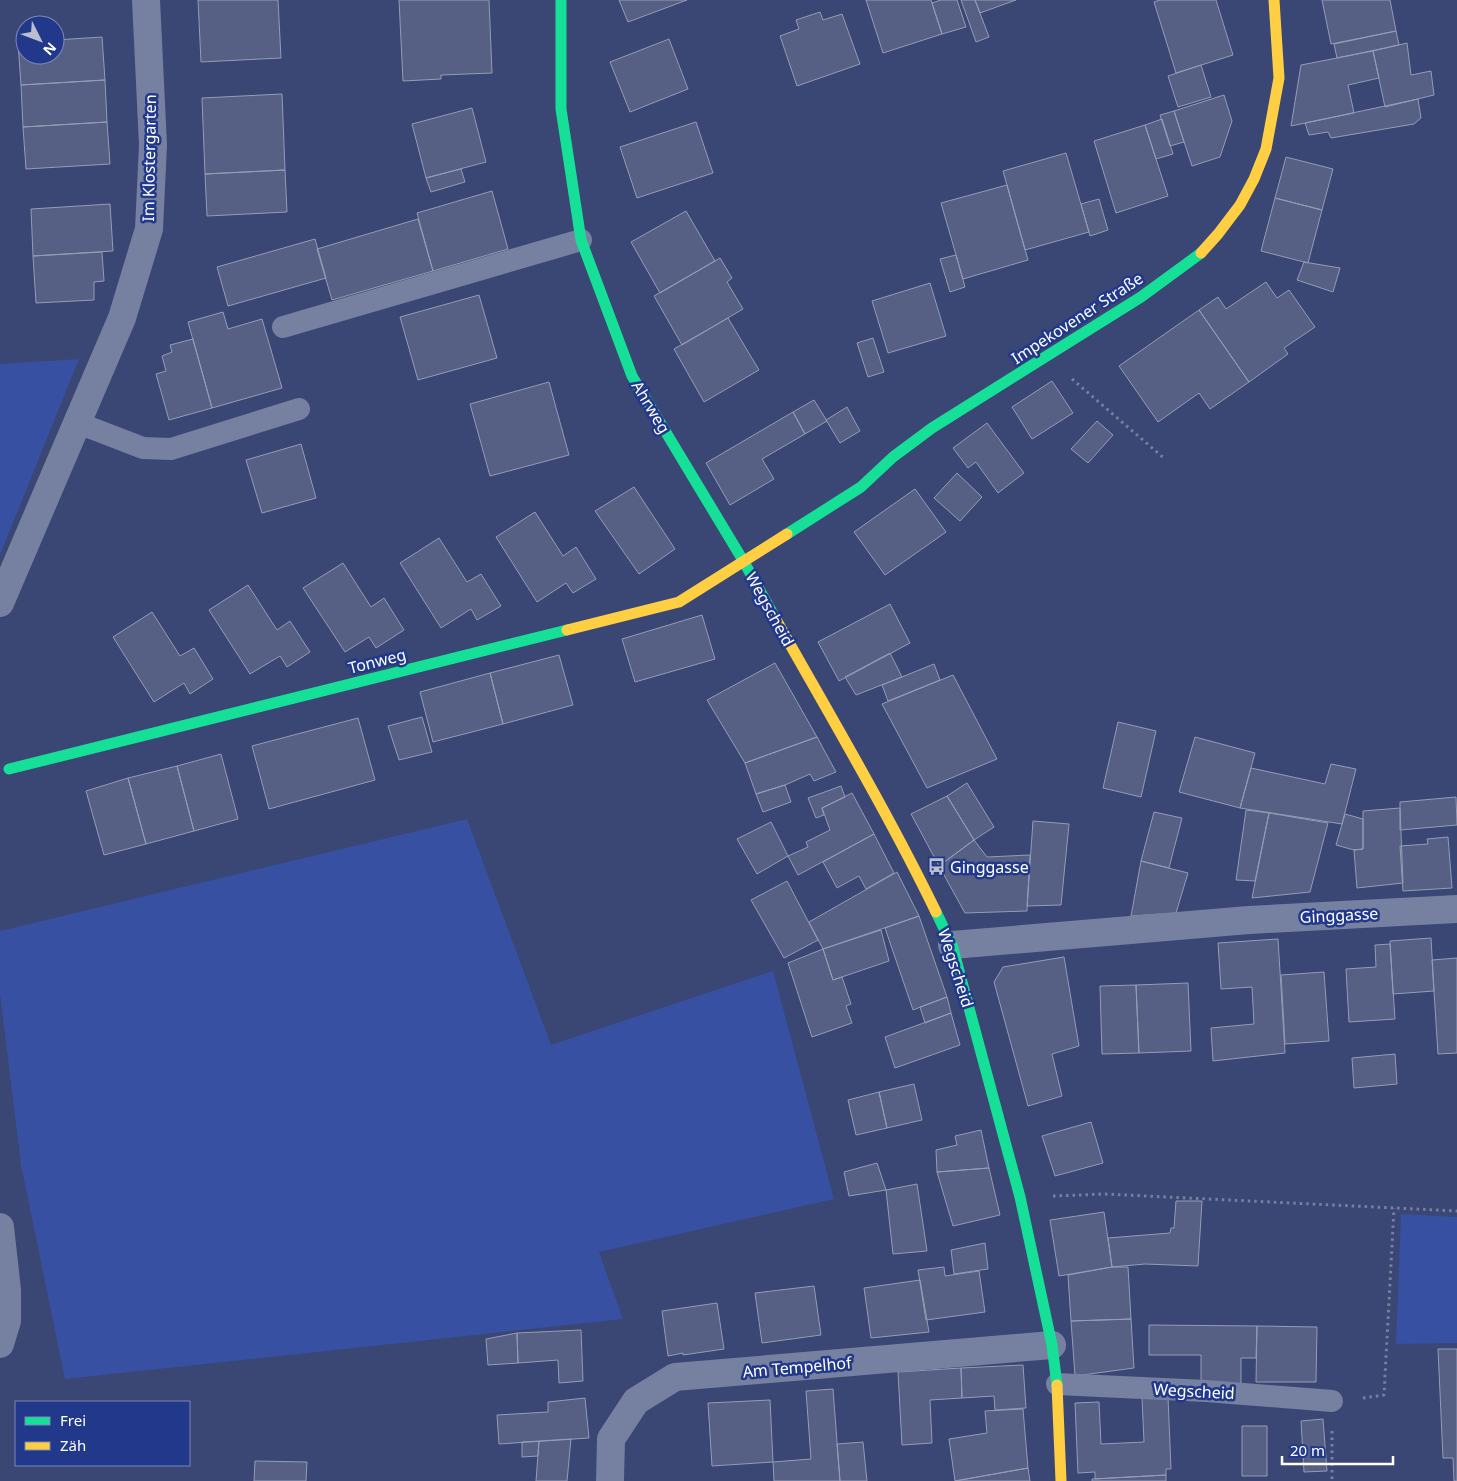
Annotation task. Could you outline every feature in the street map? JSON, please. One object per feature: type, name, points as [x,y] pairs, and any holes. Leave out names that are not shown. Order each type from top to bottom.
[{"type":"street","name":"Im Klostergarten","points":[[0,603],[122,318],[149,229],[153,145],[146,0]]},
{"type":"street","name":"Ahrweg","points":[[561,0],[561,109],[581,240],[632,376],[744,562]]},
{"type":"street","name":"Impekovener Straße","points":[[744,562],[861,487],[893,457],[932,428],[1141,298],[1196,257],[1218,234],[1240,205],[1254,179],[1266,149],[1279,78],[1274,0]]},
{"type":"street","name":"Tonweg","points":[[8,769],[678,602],[744,562]]},
{"type":"street","name":"Wegscheid","points":[[744,562],[920,879],[952,945],[1020,1197],[1052,1345],[1057,1384],[1061,1481]]},
{"type":"street","name":"Ginggasse","points":[[952,945],[1249,920],[1457,909]]},
{"type":"street","points":[[0,1227],[7,1298],[7,1322],[0,1344]]},
{"type":"street","name":"Am Tempelhof","points":[[610,1481],[611,1439],[636,1401],[675,1377],[1052,1345]]},
{"type":"lane","points":[[283,328],[581,240]]},
{"type":"lane","points":[[78,423],[143,448],[171,450],[299,409]]},
{"type":"lane","name":"Wegscheid","points":[[1057,1384],[1206,1391],[1332,1401]]},
{"type":"path","points":[[1046,358],[1165,459]]},
{"type":"path","points":[[1020,1197],[1104,1194],[1457,1211]]},
{"type":"path","points":[[1332,1481],[1332,1401],[1384,1395],[1394,1208]]},
{"type":"shaded area","points":[[79,359],[0,555],[0,364]]},
{"type":"shaded area","points":[[467,819],[551,1045],[773,971],[834,1199],[599,1252],[623,1319],[65,1379],[21,1165],[0,994],[0,931]]},
{"type":"shaded area","points":[[1401,1214],[1457,1217],[1457,1343],[1396,1344]]},
{"type":"building","points":[[198,0],[278,0],[281,58],[201,62]]},
{"type":"building","points":[[399,0],[489,0],[492,73],[441,75],[441,79],[403,81]]},
{"type":"building","points":[[619,0],[687,0],[628,22]]},
{"type":"building","points":[[866,0],[931,0],[942,34],[883,53]]},
{"type":"building","points":[[941,0],[957,0],[966,27],[942,34],[932,3]]},
{"type":"building","points":[[961,0],[975,0],[989,37],[976,42]]},
{"type":"building","points":[[975,0],[1016,0],[980,13]]},
{"type":"building","points":[[1160,0],[1216,0],[1233,55],[1176,73],[1154,2]]},
{"type":"building","points":[[1322,0],[1390,0],[1396,31],[1331,44]]},
{"type":"building","points":[[820,12],[823,20],[842,14],[860,64],[797,86],[780,36],[799,29],[796,20]]},
{"type":"building","points":[[1396,31],[1399,45],[1337,58],[1334,44]]},
{"type":"building","points":[[102,37],[105,80],[21,85],[20,65],[65,65],[65,39]]},
{"type":"building","points":[[669,39],[688,89],[630,112],[610,62]]},
{"type":"building","points":[[1407,43],[1411,75],[1431,71],[1434,95],[1385,107],[1373,51]]},
{"type":"building","points":[[1373,51],[1379,78],[1348,85],[1354,113],[1291,126],[1301,65]]},
{"type":"building","points":[[1201,65],[1211,97],[1178,107],[1168,76]]},
{"type":"building","points":[[105,80],[107,122],[23,127],[21,85]]},
{"type":"building","points":[[282,94],[285,170],[205,174],[202,98]]},
{"type":"building","points":[[1224,95],[1232,121],[1220,157],[1192,166],[1174,111]]},
{"type":"building","points":[[1418,99],[1421,118],[1414,124],[1331,138],[1328,132],[1309,135],[1305,123]]},
{"type":"building","points":[[472,108],[486,162],[426,178],[412,124]]},
{"type":"building","points":[[1174,111],[1184,142],[1170,146],[1160,115]]},
{"type":"building","points":[[1162,119],[1173,154],[1156,159],[1145,125]]},
{"type":"building","points":[[107,122],[110,164],[26,169],[23,127]]},
{"type":"building","points":[[696,122],[713,173],[637,198],[620,147]]},
{"type":"building","points":[[1145,125],[1168,196],[1116,213],[1094,141]]},
{"type":"building","points":[[1066,153],[1089,232],[1025,250],[1003,171]]},
{"type":"building","points":[[1286,157],[1333,169],[1322,210],[1275,198]]},
{"type":"building","points":[[461,169],[465,182],[431,192],[426,178]]},
{"type":"building","points":[[285,170],[287,212],[207,216],[205,174]]},
{"type":"building","points":[[1007,185],[1028,260],[963,279],[941,203]]},
{"type":"building","points":[[492,191],[508,249],[433,271],[417,213]]},
{"type":"building","points":[[1275,198],[1322,210],[1308,263],[1261,251]]},
{"type":"building","points":[[1099,199],[1108,230],[1090,236],[1081,204]]},
{"type":"building","points":[[110,204],[113,251],[33,256],[31,209]]},
{"type":"building","points":[[686,211],[715,261],[660,293],[631,242]]},
{"type":"building","points":[[418,219],[433,271],[332,300],[317,249]]},
{"type":"building","points":[[315,239],[326,278],[228,306],[217,267]]},
{"type":"building","points":[[102,252],[104,281],[94,282],[94,300],[36,303],[33,256]]},
{"type":"building","points":[[956,255],[965,287],[950,292],[940,259]]},
{"type":"building","points":[[720,258],[732,278],[727,282],[743,309],[682,345],[654,296]]},
{"type":"building","points":[[1304,262],[1340,268],[1333,292],[1297,280]]},
{"type":"building","points":[[1266,282],[1277,298],[1289,290],[1315,327],[1284,348],[1288,354],[1249,382],[1199,310],[1218,297],[1226,309]]},
{"type":"building","points":[[930,283],[946,336],[888,353],[872,301]]},
{"type":"building","points":[[479,295],[497,358],[418,380],[400,317]]},
{"type":"building","points":[[1199,310],[1249,382],[1210,409],[1199,393],[1158,422],[1119,366]]},
{"type":"building","points":[[223,312],[228,329],[262,319],[282,388],[212,408],[188,322]]},
{"type":"building","points":[[728,318],[759,370],[704,402],[674,349]]},
{"type":"building","points":[[873,338],[884,372],[868,377],[857,343]]},
{"type":"building","points":[[193,339],[212,408],[169,420],[156,374],[166,371],[162,356],[172,352],[170,345]]},
{"type":"building","points":[[1052,381],[1073,413],[1032,439],[1012,407]]},
{"type":"building","points":[[549,382],[569,455],[490,476],[470,404]]},
{"type":"building","points":[[814,400],[827,421],[805,434],[793,412]]},
{"type":"building","points":[[847,407],[860,431],[840,443],[826,420]]},
{"type":"building","points":[[793,412],[805,434],[762,459],[774,479],[730,505],[706,463]]},
{"type":"building","points":[[1097,421],[1113,435],[1088,463],[1071,449]]},
{"type":"building","points":[[987,423],[1024,473],[998,493],[976,462],[968,468],[953,448]]},
{"type":"building","points":[[301,444],[316,498],[262,513],[246,460]]},
{"type":"building","points":[[957,473],[982,497],[960,521],[934,498]]},
{"type":"building","points":[[634,487],[675,549],[639,574],[595,511]]},
{"type":"building","points":[[915,489],[946,532],[885,575],[854,532]]},
{"type":"building","points":[[535,512],[563,556],[576,547],[596,579],[573,593],[566,583],[537,602],[496,537]]},
{"type":"building","points":[[439,538],[467,582],[481,574],[501,606],[477,620],[471,609],[441,628],[400,563]]},
{"type":"building","points":[[343,563],[371,607],[384,598],[404,630],[376,648],[369,637],[345,652],[303,588]]},
{"type":"building","points":[[248,585],[277,630],[290,621],[310,652],[287,667],[280,656],[250,674],[209,610]]},
{"type":"building","points":[[890,604],[910,643],[839,681],[818,642]]},
{"type":"building","points":[[152,612],[180,656],[194,648],[213,679],[190,694],[184,683],[154,702],[113,637]]},
{"type":"building","points":[[702,615],[715,659],[635,682],[622,639]]},
{"type":"building","points":[[890,653],[902,677],[856,695],[845,677]]},
{"type":"building","points":[[559,655],[573,705],[503,724],[490,673]]},
{"type":"building","points":[[775,663],[817,737],[745,763],[707,700]]},
{"type":"building","points":[[934,664],[940,680],[888,701],[882,685]]},
{"type":"building","points":[[490,673],[503,724],[433,742],[420,692]]},
{"type":"building","points":[[953,675],[997,759],[927,788],[882,704]]},
{"type":"building","points":[[422,717],[432,752],[399,760],[388,726]]},
{"type":"building","points":[[358,718],[375,780],[269,809],[252,746]]},
{"type":"building","points":[[1118,722],[1156,731],[1141,797],[1103,788]]},
{"type":"building","points":[[817,737],[836,772],[814,781],[810,774],[785,785],[756,794],[745,763]]},
{"type":"building","points":[[1195,737],[1255,753],[1240,808],[1179,792]]},
{"type":"building","points":[[221,754],[238,819],[194,831],[177,766]]},
{"type":"building","points":[[1331,764],[1356,769],[1342,824],[1240,808],[1251,768],[1325,784]]},
{"type":"building","points":[[177,766],[194,831],[146,844],[128,778]]},
{"type":"building","points":[[128,778],[146,844],[104,855],[86,791]]},
{"type":"building","points":[[967,783],[994,827],[974,840],[947,796]]},
{"type":"building","points":[[785,785],[791,802],[763,812],[756,794]]},
{"type":"building","points":[[841,786],[845,797],[822,808],[824,815],[816,818],[808,798]]},
{"type":"building","points":[[852,793],[874,834],[798,875],[788,856],[808,847],[806,842],[830,830],[822,808]]},
{"type":"building","points":[[947,796],[974,840],[939,866],[911,814]]},
{"type":"building","points":[[1456,797],[1457,825],[1400,830],[1400,802]]},
{"type":"building","points":[[1400,808],[1403,883],[1357,888],[1354,850],[1363,849],[1363,811]]},
{"type":"building","points":[[1246,810],[1269,813],[1255,881],[1236,880]]},
{"type":"building","points":[[1154,812],[1182,818],[1169,868],[1141,861]]},
{"type":"building","points":[[1269,813],[1328,823],[1310,892],[1252,898]]},
{"type":"building","points":[[1345,814],[1363,819],[1363,849],[1354,850],[1336,845]]},
{"type":"building","points":[[1033,821],[1069,824],[1061,905],[1027,906]]},
{"type":"building","points":[[771,822],[788,856],[757,874],[737,839]]},
{"type":"building","points":[[874,834],[894,873],[866,889],[859,876],[837,888],[823,862]]},
{"type":"building","points":[[1448,837],[1452,888],[1403,891],[1400,846],[1428,844],[1427,839]]},
{"type":"building","points":[[974,840],[987,857],[1030,855],[1027,911],[965,913],[939,866]]},
{"type":"building","points":[[1141,861],[1188,873],[1176,913],[1131,916]]},
{"type":"building","points":[[897,872],[919,916],[823,949],[809,922]]},
{"type":"building","points":[[787,881],[818,940],[784,958],[751,900]]},
{"type":"building","points":[[919,916],[947,997],[913,1010],[885,928]]},
{"type":"building","points":[[881,930],[889,961],[833,980],[823,949]]},
{"type":"building","points":[[1431,938],[1434,991],[1393,994],[1390,941]]},
{"type":"building","points":[[1278,939],[1285,1053],[1213,1061],[1211,1028],[1254,1024],[1252,987],[1221,989],[1218,943]]},
{"type":"building","points":[[1390,944],[1395,1019],[1349,1022],[1346,969],[1376,967],[1375,945]]},
{"type":"building","points":[[823,949],[833,980],[842,977],[851,1004],[846,1006],[852,1023],[812,1037],[788,963]]},
{"type":"building","points":[[1064,957],[1079,1046],[1052,1054],[1062,1096],[1028,1106],[994,982],[1003,967]]},
{"type":"building","points":[[1457,958],[1457,1053],[1438,1054],[1432,960]]},
{"type":"building","points":[[1324,972],[1329,1041],[1285,1044],[1281,975]]},
{"type":"building","points":[[1188,983],[1191,1051],[1139,1053],[1136,985]]},
{"type":"building","points":[[1136,985],[1139,1053],[1102,1054],[1100,986]]},
{"type":"building","points":[[947,997],[951,1013],[925,1023],[920,1007]]},
{"type":"building","points":[[951,1013],[960,1045],[895,1068],[885,1037]]},
{"type":"building","points":[[1395,1054],[1397,1084],[1354,1088],[1352,1058]]},
{"type":"building","points":[[914,1084],[922,1120],[887,1128],[879,1092]]},
{"type":"building","points":[[879,1092],[887,1128],[856,1135],[848,1100]]},
{"type":"building","points":[[1091,1122],[1103,1163],[1055,1176],[1042,1136]]},
{"type":"building","points":[[981,1130],[989,1168],[937,1172],[936,1150],[957,1145],[955,1136]]},
{"type":"building","points":[[877,1163],[886,1190],[849,1196],[844,1172]]},
{"type":"building","points":[[989,1168],[1000,1215],[953,1226],[937,1172]]},
{"type":"building","points":[[917,1184],[927,1251],[893,1254],[886,1190]]},
{"type":"building","points":[[1176,1201],[1202,1201],[1198,1266],[1145,1264],[1112,1267],[1108,1238],[1170,1233],[1171,1228],[1174,1228]]},
{"type":"building","points":[[1104,1212],[1112,1267],[1059,1276],[1050,1220]]},
{"type":"building","points":[[985,1243],[988,1269],[954,1274],[951,1250]]},
{"type":"building","points":[[944,1267],[945,1276],[979,1271],[985,1312],[926,1320],[918,1270]]},
{"type":"building","points":[[1112,1267],[1128,1267],[1131,1319],[1071,1321],[1068,1275]]},
{"type":"building","points":[[920,1280],[929,1332],[871,1338],[864,1288]]},
{"type":"building","points":[[814,1286],[821,1335],[762,1343],[755,1293]]},
{"type":"building","points":[[717,1303],[724,1349],[668,1356],[662,1311]]},
{"type":"building","points":[[1131,1319],[1134,1368],[1075,1376],[1071,1321]]},
{"type":"building","points":[[1149,1325],[1257,1326],[1256,1358],[1241,1358],[1241,1384],[1201,1384],[1201,1355],[1149,1355]]},
{"type":"building","points":[[1257,1326],[1317,1327],[1316,1382],[1256,1382]]},
{"type":"building","points":[[581,1330],[583,1381],[559,1383],[558,1360],[518,1363],[517,1333]]},
{"type":"building","points":[[517,1333],[518,1363],[488,1365],[486,1339]]},
{"type":"building","points":[[1438,1349],[1457,1349],[1457,1481],[1454,1481],[1453,1458],[1443,1458]]},
{"type":"building","points":[[1023,1365],[1026,1408],[995,1410],[994,1396],[962,1398],[961,1368]]},
{"type":"building","points":[[961,1368],[962,1398],[930,1400],[932,1443],[902,1445],[898,1372]]},
{"type":"building","points":[[833,1389],[840,1481],[774,1481],[773,1462],[811,1459],[806,1391]]},
{"type":"building","points":[[1168,1397],[1171,1469],[1166,1469],[1166,1475],[1095,1479],[1095,1472],[1078,1473],[1075,1403],[1099,1402],[1101,1444],[1144,1442],[1142,1398]]},
{"type":"building","points":[[585,1398],[589,1438],[499,1444],[497,1415],[548,1412],[548,1402]]},
{"type":"building","points":[[770,1400],[773,1462],[712,1466],[708,1403]]},
{"type":"building","points":[[1023,1409],[1028,1468],[955,1481],[949,1439],[987,1433],[985,1411]]},
{"type":"building","points":[[1323,1419],[1327,1471],[1304,1472],[1301,1421]]},
{"type":"building","points":[[1242,1426],[1267,1426],[1267,1476],[1242,1476]]},
{"type":"building","points":[[571,1439],[567,1481],[536,1481],[539,1441]]},
{"type":"building","points":[[539,1441],[538,1456],[522,1457],[522,1442]]},
{"type":"building","points":[[863,1442],[867,1481],[840,1481],[837,1444]]},
{"type":"building","points":[[255,1461],[307,1462],[306,1481],[254,1481]]},
{"type":"building","points":[[1028,1468],[1030,1481],[955,1481]]},
{"type":"building","points":[[1166,1475],[1166,1481],[1092,1481],[1092,1479]]},
{"type":"traffic: fast","points":[[561,0],[561,109],[581,240],[632,376],[744,562],[774,616]]},
{"type":"traffic: fast","points":[[787,534],[861,487],[893,457],[932,428],[1141,297],[1201,253]]},
{"type":"traffic: fast","points":[[9,769],[567,630]]},
{"type":"traffic: fast","points":[[936,912],[952,945],[1020,1197],[1052,1345],[1057,1385]]},
{"type":"traffic: slow","points":[[1201,253],[1240,205],[1254,179],[1266,149],[1279,78],[1274,0]]},
{"type":"traffic: slow","points":[[567,630],[679,602],[787,534]]},
{"type":"traffic: slow","points":[[774,616],[878,800],[936,912]]},
{"type":"traffic: slow","points":[[1057,1385],[1061,1481]]},
{"type":"place","name":"Ginggasse","points":[[936,867]]}]
